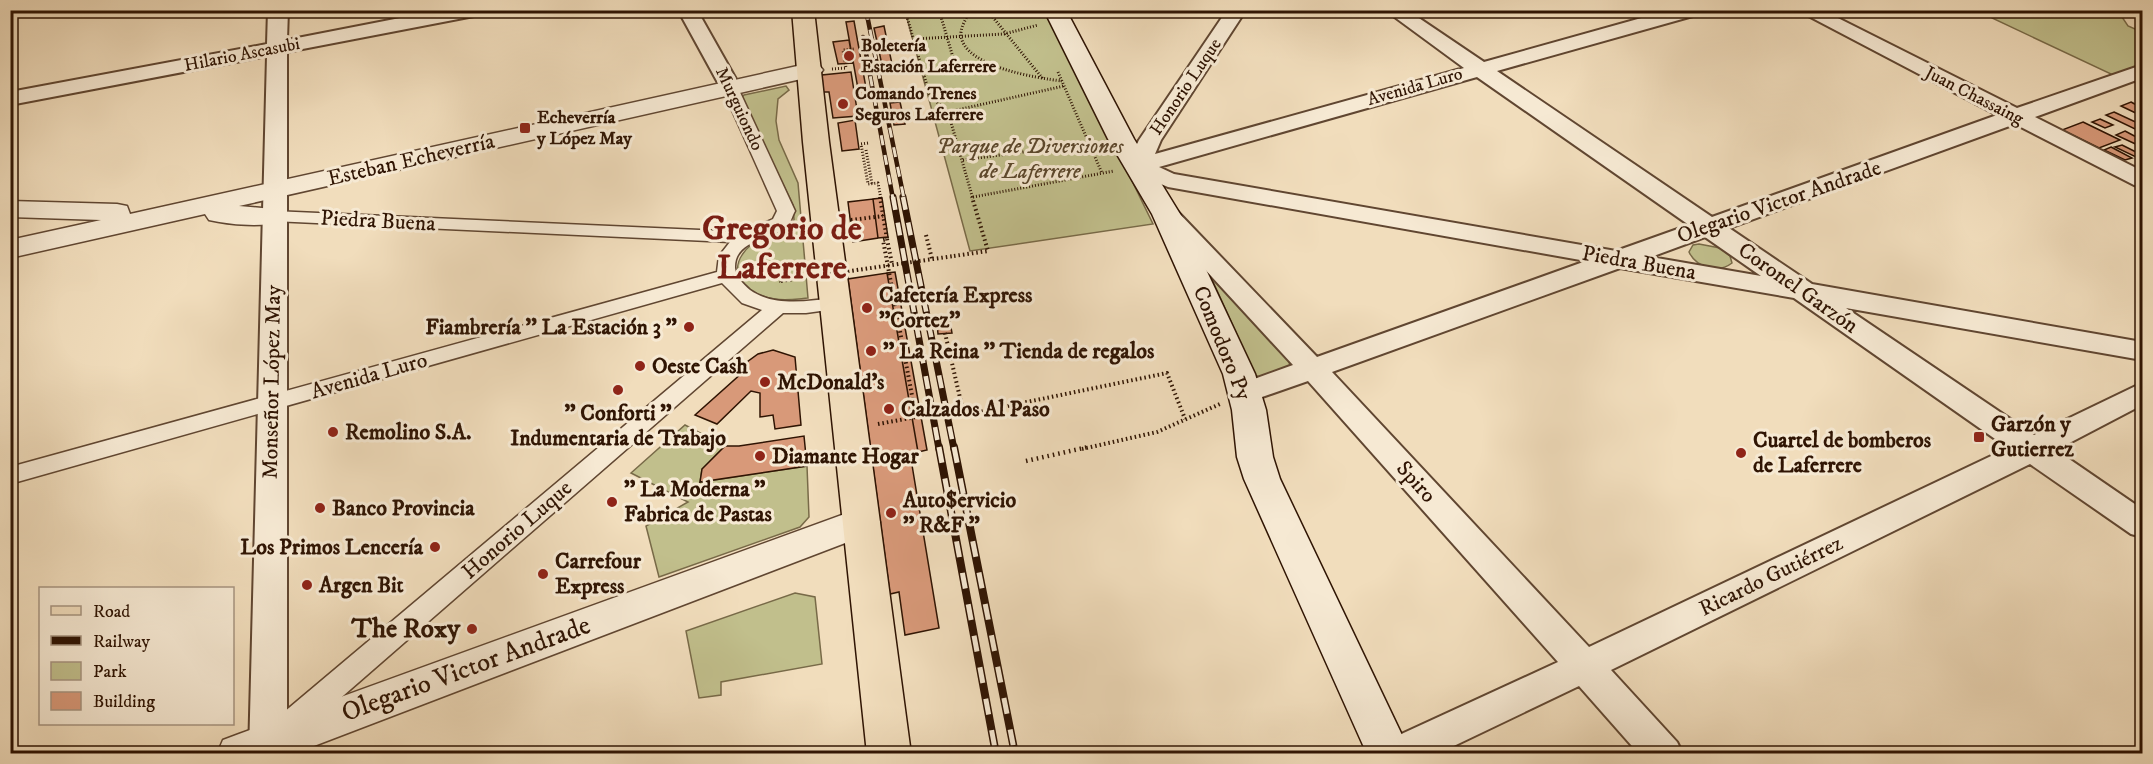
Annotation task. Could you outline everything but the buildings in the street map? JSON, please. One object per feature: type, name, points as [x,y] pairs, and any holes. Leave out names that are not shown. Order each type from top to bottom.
[{"type":"main road","points":[[803,10],[849,429],[889,753]]},
{"type":"street","name":"Monseñor López May","points":[[258,751],[274,402],[273,203],[278,10]]},
{"type":"street","name":"Hilario Ascasubi","points":[[10,99],[474,10]]},
{"type":"street","name":"Murguiondo","points":[[687,10],[730,88],[786,211],[785,217],[773,227],[745,237]]},
{"type":"street","name":"Honorio Luque","points":[[1138,166],[1150,140],[1237,10]]},
{"type":"street","name":"Coronel Garzón","points":[[1394,10],[2142,525]]},
{"type":"street","name":"Avenida Luro","points":[[1138,166],[1693,10]]},
{"type":"street","name":"Juan Chassaing","points":[[1806,10],[2142,180]]},
{"type":"street","name":"Comodoro Py","points":[[1051,16],[1138,166],[1149,190],[1166,214],[1239,374],[1245,393],[1254,457],[1262,479],[1389,753]]},
{"type":"street","name":"Esteban Echeverría","points":[[273,203],[730,88],[811,70]]},
{"type":"street","name":"Olegario Victor Andrade","points":[[1245,393],[2142,71]]},
{"type":"street","name":"Piedra Buena","points":[[1138,166],[1168,180],[2142,351]]},
{"type":"street","name":"Piedra Buena","points":[[10,209],[171,213],[273,203],[745,237]]},
{"type":"street","points":[[10,249],[171,213]]},
{"type":"street","name":"Spiro","points":[[1166,214],[1312,368],[1664,753]]},
{"type":"street","points":[[745,237],[732,250],[726,262],[727,275],[735,288],[747,298],[779,306],[808,308],[835,304]]},
{"type":"street","name":"Avenida Luro","points":[[10,476],[727,275]]},
{"type":"street","name":"Honorio Luque","points":[[258,751],[779,306]]},
{"type":"street","name":"Ricardo Gutiérrez","points":[[1397,753],[1584,666],[2033,450],[2142,393]]},
{"type":"street","name":"Olegario Victor Andrade","points":[[258,751],[861,522]]},
{"type":"path","points":[[727,275],[761,268],[781,280],[988,251],[948,112],[930,96],[905,10]]},
{"type":"path","points":[[939,10],[957,71]]},
{"type":"path","points":[[961,37],[971,10]]},
{"type":"path","points":[[987,10],[1043,80]]},
{"type":"path","points":[[914,39],[1006,34],[1051,16]]},
{"type":"path","points":[[1042,34],[1051,16]]},
{"type":"path","points":[[961,37],[971,54],[1001,67],[1043,80],[1062,81]]},
{"type":"path","points":[[811,70],[846,68],[843,50],[855,49]]},
{"type":"path","points":[[1054,63],[1102,173]]},
{"type":"path","points":[[924,74],[1001,67]]},
{"type":"path","points":[[948,112],[1064,86]]},
{"type":"path","points":[[963,160],[1121,139]]},
{"type":"path","points":[[868,143],[861,144],[868,184],[878,183],[892,264]]},
{"type":"path","points":[[866,150],[872,184]]},
{"type":"path","points":[[973,197],[1138,166]]},
{"type":"path","points":[[826,223],[883,216]]},
{"type":"path","points":[[926,236],[932,259]]},
{"type":"path","points":[[887,239],[883,240],[916,417]]},
{"type":"path","points":[[945,333],[964,414]]},
{"type":"path","points":[[849,429],[916,417],[964,414],[1167,373],[1185,419]]},
{"type":"path","points":[[1026,461],[1157,432],[1245,393]]},
{"type":"green space","name":"Parque de Diversiones de Laferrere","points":[[905,11],[1049,11],[1153,224],[970,251]]},
{"type":"green space","points":[[1989,11],[2118,11],[2128,26],[2142,32],[2142,64],[2113,75],[1992,18]]},
{"type":"green space","points":[[786,86],[789,90],[778,99],[776,121],[779,140],[798,183],[808,298],[783,300],[753,292],[740,279],[738,271],[739,262],[753,243],[794,220],[793,205],[741,98],[744,95]]},
{"type":"green space","points":[[1693,245],[1720,248],[1730,256],[1732,263],[1720,268],[1702,265],[1689,252]]},
{"type":"green space","points":[[1211,277],[1289,361],[1290,367],[1263,379],[1255,375]]},
{"type":"green space","points":[[685,425],[725,446],[702,469],[700,482],[807,466],[809,517],[800,527],[659,577],[646,526],[688,502],[631,473]]},
{"type":"green space","points":[[795,593],[815,597],[822,664],[721,682],[721,695],[699,698],[686,631]]},
{"type":"railway","points":[[866,10],[904,199]]},
{"type":"railway","points":[[863,37],[893,199]]},
{"type":"railway","points":[[893,197],[939,449]]},
{"type":"railway","points":[[903,197],[954,449]]},
{"type":"railway","points":[[939,447],[996,754]]},
{"type":"railway","points":[[954,447],[1015,754]]},
{"type":"place","name":"Boletería Estación Laferrere","points":[[849,56]]},
{"type":"place","name":"Comando Trenes Seguros Laferrere","points":[[843,104]]},
{"type":"place","name":"Echeverría y López May","points":[[525,128]]},
{"type":"place","name":"Cafetería Express ''Cortez''","points":[[867,308]]},
{"type":"place","name":"Fiambrería '' La Estación 3 ''","points":[[689,327]]},
{"type":"place","name":"'' La Reina '' Tienda de regalos","points":[[871,351]]},
{"type":"place","name":"Oeste Cash","points":[[640,366]]},
{"type":"place","name":"McDonald's","points":[[765,382]]},
{"type":"place","name":"'' Conforti '' Indumentaria de Trabajo","points":[[618,390]]},
{"type":"place","name":"Calzados Al Paso","points":[[889,409]]},
{"type":"place","name":"Remolino S.A.","points":[[333,432]]},
{"type":"place","name":"Garzón y Gutierrez","points":[[1979,437]]},
{"type":"place","name":"Cuartel de bomberos de Laferrere","points":[[1741,453]]},
{"type":"place","name":"Diamante Hogar","points":[[760,456]]},
{"type":"place","name":"'' La Moderna '' Fabrica de Pastas","points":[[612,502]]},
{"type":"place","name":"Banco Provincia","points":[[320,508]]},
{"type":"place","name":"Auto$ervicio '' R&F ''","points":[[891,513]]},
{"type":"place","name":"Los Primos Lencería","points":[[435,547]]},
{"type":"place","name":"Carrefour Express","points":[[543,574]]},
{"type":"place","name":"Argen Bit","points":[[307,585]]},
{"type":"place","name":"The Roxy","points":[[472,629]]},
{"type":"district","name":"Gregorio de Laferrere","points":[[782,248]]}]
